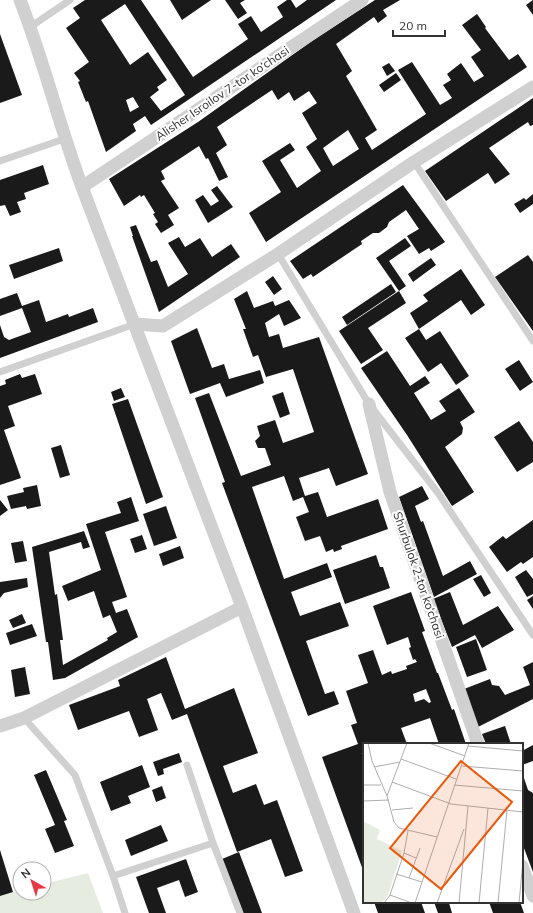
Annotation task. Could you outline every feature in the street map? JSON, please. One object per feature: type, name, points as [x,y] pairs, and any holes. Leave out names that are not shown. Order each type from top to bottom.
[{"type":"street","points":[[20,0],[30,27],[64,139],[136,324],[354,913]]},
{"type":"street","name":"Alisher Isroilov 7-tor ko‘chasi","points":[[82,187],[362,0]]},
{"type":"street","points":[[136,324],[163,326],[278,254],[414,162],[533,87]]},
{"type":"street","name":"Shurbulok 2-tor ko‘chasi","points":[[369,404],[390,492],[478,743]]},
{"type":"street","points":[[0,726],[24,718],[242,607]]},
{"type":"street","points":[[523,869],[533,896]]},
{"type":"lane","points":[[30,27],[70,0]]},
{"type":"lane","points":[[0,161],[64,139]]},
{"type":"lane","points":[[414,162],[533,341]]},
{"type":"lane","points":[[278,254],[369,404],[438,493],[533,635]]},
{"type":"lane","points":[[0,372],[136,324]]},
{"type":"lane","points":[[24,718],[75,775],[113,876],[125,913]]},
{"type":"lane","points":[[187,765],[213,843],[240,913]]},
{"type":"lane","points":[[113,876],[213,843]]},
{"type":"shaded area","points":[[88,873],[103,913],[0,913],[0,895],[12,892],[12,901],[52,901],[52,882]]},
{"type":"building","points":[[85,0],[141,0],[193,77],[248,39],[238,24],[251,16],[261,32],[283,17],[277,7],[287,0],[291,0],[296,8],[307,0],[336,0],[151,125],[145,116],[133,124],[136,131],[106,152],[88,101],[86,102],[78,82],[80,81],[74,73],[89,62],[66,28],[80,18],[73,8]],"holes":[[[125,4],[185,95],[161,111],[150,97],[159,90],[157,87],[167,80],[148,52],[130,65],[101,20]],[[133,97],[139,107],[130,112],[126,100]]]},
{"type":"building","points":[[170,0],[211,0],[182,20]]},
{"type":"building","points":[[225,0],[245,0],[240,3],[247,13],[238,19]]},
{"type":"building","points":[[375,0],[400,0],[383,10],[387,16],[378,23],[374,17],[336,44],[352,71],[346,76],[377,130],[365,138],[372,150],[426,114],[398,70],[412,62],[440,105],[452,98],[443,85],[451,80],[447,74],[461,63],[474,82],[484,76],[471,57],[481,50],[462,25],[477,14],[486,27],[485,28],[509,60],[518,54],[527,67],[266,242],[249,213],[281,192],[262,161],[290,143],[295,150],[280,160],[297,188],[321,171],[306,147],[317,139],[302,113],[317,103],[309,91],[294,101],[289,92],[278,100],[272,90],[217,127],[227,145],[216,153],[228,177],[219,181],[208,158],[206,159],[199,146],[161,171],[165,179],[161,181],[179,208],[168,215],[174,225],[161,233],[155,224],[158,222],[153,214],[155,213],[144,195],[141,197],[140,195],[124,206],[109,179],[198,122],[312,41]],"holes":[[[348,130],[359,149],[333,166],[323,148]]]},
{"type":"building","points":[[533,0],[533,15],[526,5]]},
{"type":"building","points":[[0,34],[22,95],[0,103]]},
{"type":"building","points":[[389,63],[395,71],[387,76],[382,67]]},
{"type":"building","points":[[396,73],[401,80],[384,92],[379,85]]},
{"type":"building","points":[[533,98],[533,125],[530,126],[528,122],[489,148],[510,174],[495,184],[488,173],[446,201],[425,171]]},
{"type":"building","points":[[43,165],[49,184],[24,193],[26,199],[17,202],[21,212],[10,216],[5,205],[0,206],[0,180]]},
{"type":"building","points":[[403,185],[445,242],[431,251],[429,248],[419,254],[407,236],[419,229],[406,210],[389,222],[387,227],[379,233],[373,233],[361,241],[362,244],[313,277],[311,274],[303,279],[290,261]]},
{"type":"building","points":[[217,186],[233,207],[208,223],[195,200],[203,195],[211,206],[219,201],[211,190]]},
{"type":"building","points":[[533,194],[533,204],[520,213],[514,204],[524,198],[526,200]]},
{"type":"building","points":[[136,225],[151,262],[157,260],[168,287],[188,274],[168,243],[179,237],[185,247],[200,238],[212,257],[231,244],[240,257],[159,312],[132,236],[130,227]]},
{"type":"building","points":[[405,238],[411,246],[389,261],[406,286],[399,291],[376,258]]},
{"type":"building","points":[[59,248],[63,261],[14,279],[9,265]]},
{"type":"building","points":[[528,255],[533,262],[533,331],[495,277]]},
{"type":"building","points":[[431,258],[436,265],[413,282],[408,274]]},
{"type":"building","points":[[461,269],[485,305],[471,315],[461,300],[419,329],[410,313],[428,301],[423,295]]},
{"type":"building","points":[[273,276],[282,289],[274,295],[265,282]]},
{"type":"building","points":[[391,284],[396,292],[347,325],[342,317]]},
{"type":"building","points":[[247,291],[254,308],[273,301],[275,306],[289,300],[301,318],[284,326],[279,314],[265,323],[269,337],[279,334],[283,348],[319,337],[368,474],[336,486],[329,468],[299,478],[305,496],[318,492],[327,517],[378,499],[388,529],[341,546],[342,549],[334,552],[333,549],[326,552],[320,536],[305,541],[296,517],[309,512],[303,497],[293,501],[284,476],[252,487],[284,579],[327,563],[332,577],[291,592],[300,616],[340,602],[349,626],[306,641],[325,694],[334,691],[339,704],[308,716],[222,483],[225,482],[195,398],[209,393],[241,476],[271,465],[265,448],[258,448],[255,441],[260,436],[257,426],[275,420],[283,443],[314,432],[293,369],[266,377],[258,355],[253,357],[243,329],[246,329],[234,299]]},
{"type":"building","points":[[399,291],[406,303],[368,328],[383,350],[361,364],[339,331]]},
{"type":"building","points":[[17,293],[22,306],[39,300],[46,322],[68,314],[69,317],[93,308],[98,322],[0,358],[0,325],[4,337],[9,340],[31,332],[22,308],[0,316],[0,299]]},
{"type":"building","points":[[197,328],[212,368],[224,364],[229,379],[260,370],[264,383],[226,397],[220,383],[190,394],[171,341]]},
{"type":"building","points":[[419,329],[426,340],[440,331],[469,376],[456,385],[441,363],[428,372],[405,338]]},
{"type":"building","points":[[387,351],[410,386],[425,376],[430,383],[414,393],[431,420],[446,411],[439,401],[459,388],[475,412],[460,422],[463,428],[462,434],[445,447],[474,492],[452,506],[407,435],[361,368]]},
{"type":"building","points":[[519,360],[533,382],[520,391],[505,369]]},
{"type":"building","points":[[20,374],[22,378],[35,374],[42,394],[8,406],[15,426],[4,430],[21,478],[0,485],[0,386],[6,384],[5,380]]},
{"type":"building","points":[[121,388],[125,397],[114,401],[111,392]]},
{"type":"building","points":[[283,392],[290,414],[280,418],[272,396]]},
{"type":"building","points":[[128,399],[163,497],[146,504],[112,404]]},
{"type":"building","points":[[519,421],[533,442],[533,462],[517,472],[494,437]]},
{"type":"building","points":[[61,445],[70,475],[60,478],[51,448]]},
{"type":"building","points":[[37,485],[41,506],[27,509],[26,506],[11,509],[7,496],[24,492],[23,488]]},
{"type":"building","points":[[422,486],[429,499],[415,506],[421,522],[423,521],[443,576],[470,561],[477,574],[434,597],[399,497]]},
{"type":"building","points":[[131,497],[139,521],[105,532],[127,597],[112,602],[116,613],[127,609],[138,637],[65,678],[53,680],[32,547],[84,531],[90,547],[83,549],[81,542],[49,552],[55,595],[57,594],[63,640],[60,640],[63,665],[108,640],[107,638],[117,632],[110,615],[103,618],[94,591],[68,601],[62,586],[101,570],[86,524],[121,513],[117,502]]},
{"type":"building","points":[[0,500],[8,510],[0,516]]},
{"type":"building","points":[[166,506],[177,538],[154,546],[143,514]]},
{"type":"building","points":[[533,520],[533,557],[523,564],[521,562],[507,572],[489,547],[503,536],[506,539]]},
{"type":"building","points":[[142,535],[147,549],[135,553],[130,539]]},
{"type":"building","points":[[23,541],[27,561],[15,563],[11,543]]},
{"type":"building","points":[[180,546],[184,558],[163,566],[159,554]]},
{"type":"building","points":[[376,555],[380,567],[383,567],[390,588],[345,604],[333,570]]},
{"type":"building","points":[[526,570],[533,579],[533,594],[527,597],[515,577]]},
{"type":"building","points":[[481,575],[491,593],[484,597],[473,579]]},
{"type":"building","points":[[27,578],[28,587],[4,593],[0,598],[0,582]]},
{"type":"building","points":[[411,592],[425,631],[422,632],[452,710],[454,709],[466,743],[439,743],[430,718],[401,728],[407,743],[363,743],[363,753],[361,754],[363,754],[363,870],[322,757],[358,744],[351,725],[357,723],[346,691],[368,683],[358,655],[373,650],[382,675],[391,671],[392,674],[407,669],[406,666],[417,662],[415,659],[413,660],[409,648],[411,647],[408,637],[387,645],[373,606]],"holes":[[[426,689],[431,702],[429,703],[424,699],[415,702],[413,694]]]},
{"type":"building","points":[[450,592],[463,625],[498,606],[514,630],[482,648],[475,635],[452,647],[433,599]]},
{"type":"building","points":[[533,596],[533,609],[527,600]]},
{"type":"building","points":[[22,614],[26,623],[13,628],[9,620]]},
{"type":"building","points":[[32,624],[37,636],[10,645],[6,633]]},
{"type":"building","points":[[476,639],[487,670],[467,677],[456,647]]},
{"type":"building","points":[[166,657],[185,709],[234,688],[258,753],[223,766],[233,793],[256,784],[264,805],[277,800],[303,871],[285,877],[271,839],[237,852],[187,714],[172,720],[161,693],[147,699],[158,730],[139,737],[129,711],[78,730],[69,705],[120,686],[118,680]]},
{"type":"building","points":[[533,662],[533,699],[478,727],[464,689],[490,679],[492,685],[499,686],[505,695],[530,685],[523,667]]},
{"type":"building","points":[[25,667],[30,694],[15,697],[11,670]]},
{"type":"building","points":[[505,726],[511,743],[486,743],[482,734]]},
{"type":"building","points":[[533,745],[533,761],[523,765],[523,750]]},
{"type":"building","points":[[179,753],[182,762],[163,769],[164,774],[158,776],[153,762]]},
{"type":"building","points":[[142,765],[150,787],[128,796],[131,803],[111,811],[100,782]]},
{"type":"building","points":[[46,770],[67,820],[64,821],[74,846],[55,853],[45,829],[55,825],[34,775]]},
{"type":"building","points":[[523,775],[528,790],[533,793],[533,872],[523,846]]},
{"type":"building","points":[[162,786],[166,798],[156,802],[152,790]]},
{"type":"building","points":[[161,825],[168,841],[131,856],[125,840]]},
{"type":"building","points":[[0,850],[12,892],[0,896]]},
{"type":"building","points":[[239,852],[262,913],[243,913],[222,859]]},
{"type":"building","points":[[186,859],[198,892],[185,897],[179,880],[157,888],[166,913],[149,913],[136,877]]},
{"type":"building","points":[[374,903],[421,903],[425,913],[378,913]]},
{"type":"building","points":[[434,903],[449,903],[452,913],[438,913]]},
{"type":"building","points":[[489,903],[520,903],[524,913],[493,913]]}]
